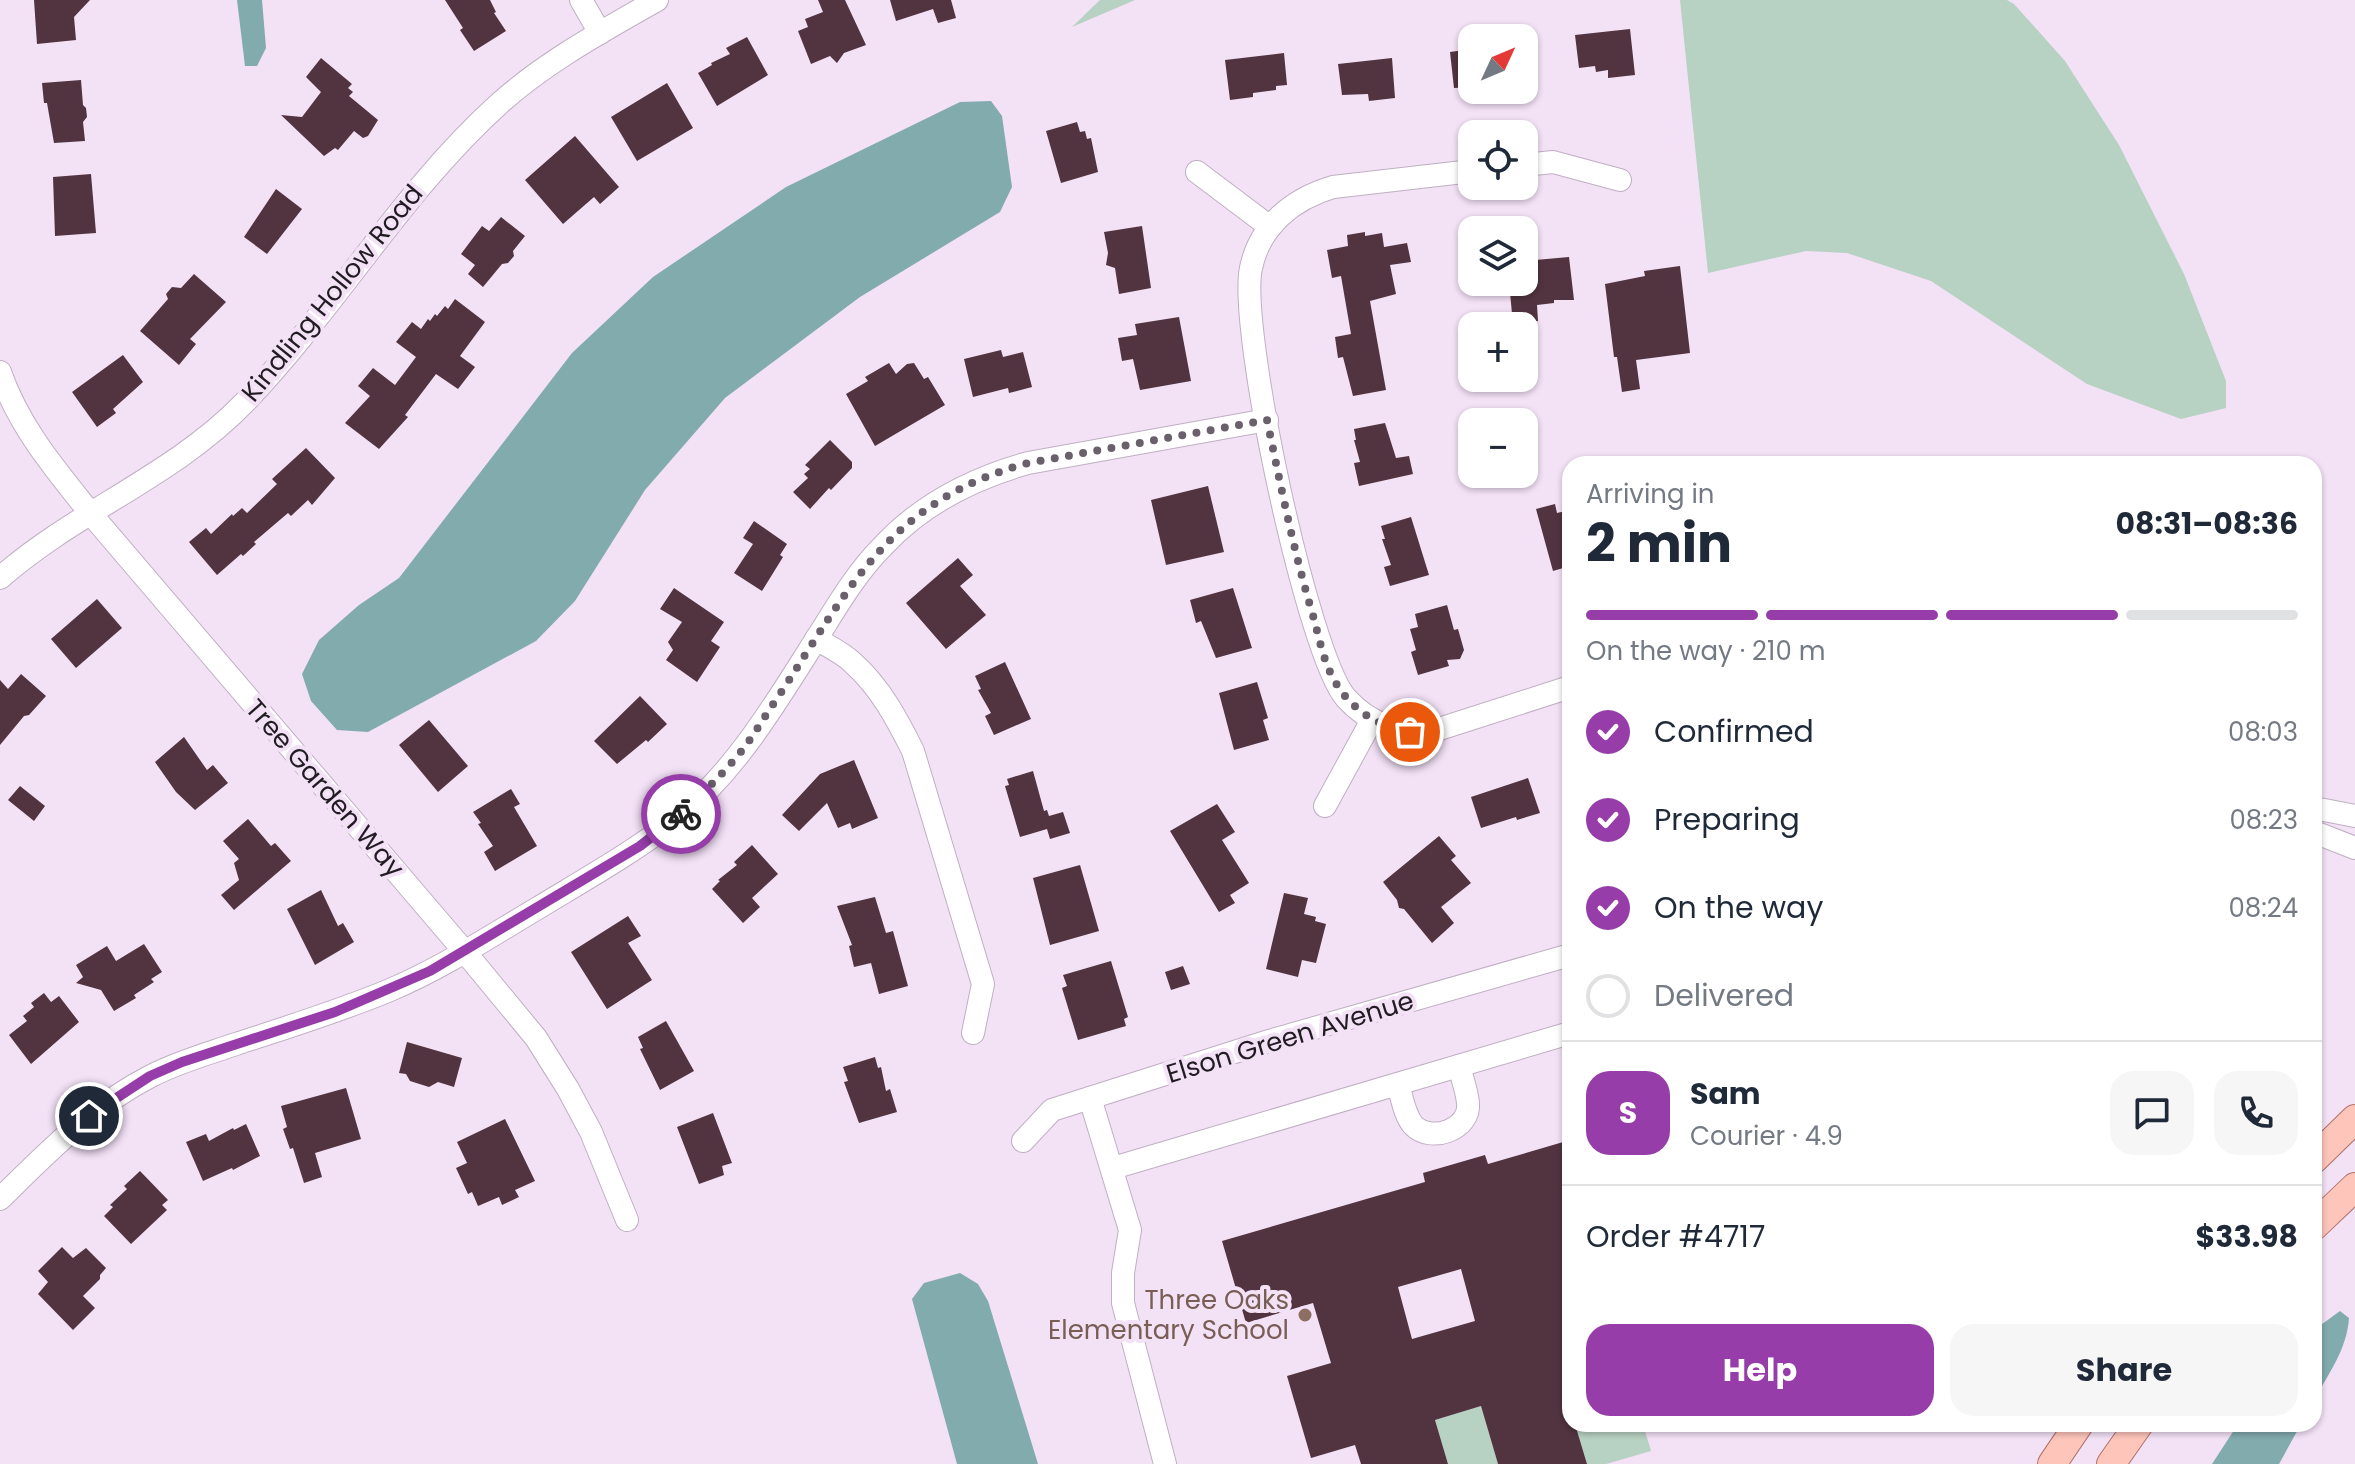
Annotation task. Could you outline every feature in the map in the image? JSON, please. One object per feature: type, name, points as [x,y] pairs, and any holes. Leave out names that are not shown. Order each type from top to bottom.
[{"type":"main road","points":[[2322,1151],[2355,1119]]},
{"type":"main road","points":[[2322,1218],[2355,1187]]},
{"type":"main road","points":[[2052,1464],[2074,1432]]},
{"type":"main road","points":[[2111,1464],[2133,1432]]},
{"type":"street","points":[[581,0],[600,33]]},
{"type":"street","name":"Kindling Hollow Road","points":[[0,578],[55,536],[166,468],[206,437],[244,403],[417,189],[501,102],[541,71],[657,0]]},
{"type":"street","points":[[1538,164],[1553,162],[1620,180]]},
{"type":"street","points":[[1197,172],[1270,227]]},
{"type":"street","points":[[1458,173],[1333,187],[1310,194],[1291,205],[1270,227],[1257,248],[1250,270],[1253,345],[1267,420],[1292,544],[1327,665],[1348,700],[1372,720],[1397,730],[1433,731],[1562,690]]},
{"type":"street","name":"Tree Garden Way","points":[[0,372],[14,407],[34,443],[91,514],[536,1038],[591,1132],[627,1220]]},
{"type":"street","points":[[0,1199],[72,1129],[150,1076],[182,1062],[349,1006],[430,971],[640,846],[679,817],[746,746],[853,581],[883,545],[912,519],[971,483],[1028,463],[1267,420]]},
{"type":"street","points":[[816,639],[851,661],[876,688],[897,718],[913,751],[983,984],[973,1033]]},
{"type":"street","points":[[1325,806],[1372,720]]},
{"type":"street","points":[[2322,810],[2355,816]]},
{"type":"street","points":[[2322,835],[2355,848]]},
{"type":"street","name":"Elson Green Avenue","points":[[1023,1141],[1052,1110],[1269,1041],[1562,957]]},
{"type":"street","points":[[1113,1168],[1562,1035]]},
{"type":"street","points":[[1398,1084],[1407,1115],[1415,1127],[1434,1135],[1444,1133],[1463,1121],[1469,1104],[1459,1066]]},
{"type":"street","points":[[1090,1098],[1130,1230],[1123,1273],[1123,1303],[1165,1464]]},
{"type":"shaded area","points":[[237,0],[262,0],[266,48],[257,66],[245,66]]},
{"type":"shaded area","points":[[1100,0],[1135,0],[1072,27]]},
{"type":"shaded area","points":[[1680,0],[2007,0],[2014,4],[2065,61],[2119,145],[2184,274],[2226,381],[2226,408],[2181,419],[2087,384],[1931,281],[1847,253],[1806,251],[1708,273]]},
{"type":"shaded area","points":[[991,101],[1002,116],[1012,187],[1000,212],[860,297],[725,398],[645,490],[575,601],[536,641],[368,732],[337,730],[311,701],[302,674],[319,640],[359,605],[399,578],[572,353],[653,277],[786,187],[960,102]]},
{"type":"shaded area","points":[[960,1273],[978,1284],[988,1301],[1038,1464],[957,1464],[912,1299],[924,1283]]},
{"type":"shaded area","points":[[2340,1311],[2349,1318],[2345,1340],[2322,1385],[2322,1324]]},
{"type":"shaded area","points":[[1481,1406],[1498,1464],[1448,1464],[1435,1420]]},
{"type":"shaded area","points":[[1577,1432],[1645,1432],[1651,1451],[1606,1464],[1587,1464]]},
{"type":"shaded area","points":[[2233,1432],[2297,1432],[2279,1464],[2212,1464]]},
{"type":"building","points":[[34,0],[90,0],[74,17],[76,40],[37,44]]},
{"type":"building","points":[[445,0],[490,0],[494,13],[506,31],[474,51]]},
{"type":"building","points":[[818,0],[845,0],[866,45],[844,53],[837,63],[830,56],[811,64],[798,31],[808,27],[805,19],[823,12]]},
{"type":"building","points":[[890,0],[951,0],[956,18],[938,23],[933,9],[896,21]]},
{"type":"building","points":[[1630,29],[1635,75],[1608,78],[1608,70],[1596,72],[1595,66],[1579,68],[1575,35]]},
{"type":"building","points":[[747,37],[768,75],[717,106],[698,73],[730,54],[726,48]]},
{"type":"building","points":[[1458,51],[1458,88],[1454,88],[1450,52]]},
{"type":"building","points":[[1284,53],[1287,85],[1253,93],[1253,97],[1230,100],[1225,60]]},
{"type":"building","points":[[321,58],[352,84],[348,88],[353,92],[349,96],[378,120],[368,136],[363,138],[354,131],[338,150],[335,148],[324,156],[281,115],[302,117],[321,92],[306,77]]},
{"type":"building","points":[[1392,58],[1395,98],[1369,101],[1368,94],[1342,95],[1338,64]]},
{"type":"building","points":[[81,80],[87,117],[83,122],[85,141],[54,143],[42,83]]},
{"type":"building","points":[[667,83],[693,128],[637,161],[611,117]]},
{"type":"building","points":[[1077,122],[1080,132],[1085,131],[1087,139],[1091,138],[1098,172],[1061,183],[1046,131]]},
{"type":"building","points":[[575,136],[619,187],[600,204],[594,197],[563,224],[525,180]]},
{"type":"building","points":[[91,174],[96,233],[55,236],[53,177]]},
{"type":"building","points":[[276,189],[302,209],[267,254],[244,237]]},
{"type":"building","points":[[501,217],[525,236],[513,251],[514,256],[508,263],[502,264],[483,287],[468,274],[475,265],[461,254],[482,226],[489,231]]},
{"type":"building","points":[[1142,226],[1151,288],[1119,294],[1115,268],[1106,265],[1108,253],[1104,232]]},
{"type":"building","points":[[1365,232],[1365,236],[1382,233],[1384,247],[1407,243],[1411,262],[1390,265],[1396,294],[1370,301],[1386,390],[1353,396],[1343,357],[1338,358],[1335,337],[1351,334],[1341,276],[1332,278],[1327,250],[1348,246],[1347,235]]},
{"type":"building","points":[[1569,257],[1574,300],[1554,300],[1554,303],[1537,305],[1537,312],[1512,312],[1510,296],[1538,296],[1538,260]]},
{"type":"building","points":[[1680,266],[1690,353],[1636,360],[1640,389],[1622,392],[1617,357],[1614,357],[1605,284],[1645,276],[1644,271]]},
{"type":"building","points":[[194,274],[226,302],[190,339],[196,344],[179,365],[140,331],[168,299],[166,294],[172,287],[181,288]]},
{"type":"building","points":[[455,299],[485,322],[460,356],[475,367],[458,389],[436,374],[405,415],[408,417],[379,449],[345,423],[370,396],[358,386],[373,368],[395,385],[416,357],[396,342],[412,322],[421,329],[445,306],[448,309]]},
{"type":"building","points":[[1179,317],[1191,381],[1140,390],[1133,359],[1122,361],[1118,338],[1137,335],[1135,324]]},
{"type":"building","points":[[1001,350],[1003,357],[1023,352],[1032,387],[1009,393],[1008,388],[973,397],[964,359]]},
{"type":"building","points":[[123,355],[143,382],[113,409],[116,413],[97,427],[72,392]]},
{"type":"building","points":[[889,363],[896,374],[907,364],[914,363],[924,379],[928,377],[945,405],[875,446],[846,394],[868,381],[865,377]]},
{"type":"building","points":[[1385,423],[1396,458],[1409,456],[1413,474],[1359,486],[1354,463],[1360,462],[1354,429]]},
{"type":"building","points":[[830,440],[852,462],[852,468],[810,509],[793,492],[808,478],[804,474],[810,469],[805,465]]},
{"type":"building","points":[[306,448],[335,478],[312,505],[308,500],[291,516],[288,513],[254,542],[256,544],[243,556],[241,554],[217,575],[189,542],[206,528],[211,534],[242,508],[247,513],[277,484],[272,479]]},
{"type":"building","points":[[1208,486],[1224,552],[1166,565],[1151,500]]},
{"type":"building","points":[[1555,504],[1557,513],[1562,512],[1562,568],[1553,571],[1536,509]]},
{"type":"building","points":[[1411,517],[1429,575],[1390,586],[1384,567],[1391,565],[1381,526]]},
{"type":"building","points":[[754,521],[787,544],[780,555],[783,557],[762,591],[734,573],[753,544],[743,538]]},
{"type":"building","points":[[958,558],[973,575],[960,586],[986,615],[946,649],[906,603]]},
{"type":"building","points":[[674,588],[724,622],[711,641],[720,647],[697,682],[666,660],[673,650],[668,642],[682,622],[660,609]]},
{"type":"building","points":[[1233,588],[1252,648],[1216,658],[1201,621],[1196,623],[1190,600]]},
{"type":"building","points":[[97,599],[122,628],[76,668],[51,639]]},
{"type":"building","points":[[1447,605],[1464,650],[1460,659],[1447,660],[1449,666],[1418,675],[1411,652],[1416,650],[1410,629],[1418,627],[1415,614]]},
{"type":"building","points":[[1005,662],[1031,719],[994,735],[985,716],[991,713],[978,690],[981,689],[975,676]]},
{"type":"building","points":[[21,674],[46,696],[0,745],[0,680],[8,689]]},
{"type":"building","points":[[1257,682],[1268,718],[1263,720],[1269,740],[1234,750],[1219,693]]},
{"type":"building","points":[[640,696],[667,724],[617,764],[594,741]]},
{"type":"building","points":[[429,720],[468,766],[438,792],[399,745]]},
{"type":"building","points":[[184,737],[207,770],[213,765],[228,783],[195,810],[176,792],[155,762]]},
{"type":"building","points":[[854,760],[878,818],[852,829],[850,823],[838,828],[827,803],[799,831],[782,815],[820,774]]},
{"type":"building","points":[[1033,771],[1044,811],[1047,810],[1049,816],[1063,812],[1070,833],[1050,839],[1047,829],[1020,837],[1005,786],[1009,785],[1007,779]]},
{"type":"building","points":[[1528,778],[1540,813],[1481,828],[1471,797]]},
{"type":"building","points":[[20,786],[45,806],[34,821],[8,800]]},
{"type":"building","points":[[511,789],[520,804],[514,807],[537,846],[495,871],[484,852],[493,846],[473,812]]},
{"type":"building","points":[[1217,804],[1235,832],[1222,840],[1249,883],[1230,895],[1235,903],[1219,912],[1170,831]]},
{"type":"building","points":[[248,819],[271,846],[275,843],[291,861],[234,910],[221,895],[239,880],[234,863],[239,859],[223,841]]},
{"type":"building","points":[[1439,836],[1456,856],[1451,860],[1471,883],[1441,907],[1454,923],[1432,943],[1404,909],[1399,908],[1397,900],[1383,882]]},
{"type":"building","points":[[752,845],[778,874],[752,898],[760,907],[743,923],[712,889]]},
{"type":"building","points":[[1080,865],[1099,931],[1050,945],[1033,878]]},
{"type":"building","points":[[321,890],[338,926],[343,923],[354,942],[315,965],[287,909]]},
{"type":"building","points":[[1284,893],[1308,898],[1304,914],[1326,924],[1316,963],[1302,960],[1298,977],[1266,969]]},
{"type":"building","points":[[875,897],[886,933],[893,931],[908,986],[879,994],[871,963],[854,967],[849,946],[852,945],[837,906]]},
{"type":"building","points":[[628,916],[641,936],[628,943],[652,980],[607,1009],[571,952]]},
{"type":"building","points":[[144,944],[162,972],[151,979],[154,982],[134,995],[136,998],[114,1011],[101,990],[76,983],[83,977],[76,965],[107,946],[116,961]]},
{"type":"building","points":[[1111,961],[1128,1017],[1124,1019],[1126,1026],[1078,1040],[1062,988],[1067,986],[1063,975]]},
{"type":"building","points":[[1183,966],[1190,984],[1171,990],[1165,972]]},
{"type":"building","points":[[44,993],[51,1002],[59,996],[79,1022],[31,1064],[9,1035],[27,1021],[23,1016],[34,1007],[31,1003]]},
{"type":"building","points":[[666,1021],[694,1071],[660,1090],[640,1049],[643,1048],[638,1037]]},
{"type":"building","points":[[407,1042],[462,1058],[454,1087],[438,1082],[429,1087],[410,1081],[406,1074],[399,1073]]},
{"type":"building","points":[[875,1057],[878,1068],[881,1067],[886,1091],[890,1089],[897,1112],[859,1123],[844,1082],[848,1081],[843,1067]]},
{"type":"building","points":[[346,1088],[361,1139],[315,1153],[322,1177],[304,1183],[293,1148],[290,1149],[283,1129],[287,1127],[281,1106]]},
{"type":"building","points":[[713,1113],[732,1163],[722,1166],[724,1175],[699,1184],[677,1127]]},
{"type":"building","points":[[505,1119],[535,1181],[515,1190],[519,1197],[502,1205],[499,1197],[478,1206],[472,1192],[468,1194],[456,1168],[467,1163],[457,1142]]},
{"type":"building","points":[[246,1124],[260,1156],[203,1181],[186,1142],[206,1134],[209,1141]]},
{"type":"building","points":[[1562,1142],[1562,1432],[1577,1432],[1587,1464],[1498,1464],[1481,1406],[1435,1420],[1448,1464],[1361,1464],[1355,1445],[1311,1458],[1287,1376],[1331,1363],[1313,1303],[1246,1323],[1222,1241],[1425,1182],[1423,1173],[1485,1155],[1488,1164]],"holes":[[[1461,1269],[1475,1321],[1412,1339],[1398,1287]]]},
{"type":"building","points":[[140,1171],[168,1200],[162,1205],[167,1210],[131,1244],[104,1216],[113,1207],[110,1205],[127,1189],[124,1186]]},
{"type":"building","points":[[62,1247],[73,1258],[86,1248],[106,1268],[83,1296],[95,1308],[73,1330],[38,1294],[48,1282],[38,1271]]},
{"type":"way so far","points":[[681,814],[714,783],[746,746],[853,581],[883,545],[912,519],[943,498],[1002,470],[1028,463],[1267,420],[1292,544],[1327,665],[1348,700],[1372,720],[1410,732]]},
{"type":"place","name":"Three Oaks Elementary School","points":[[1305,1315]]},
{"type":"route","points":[[89,1116],[150,1076],[182,1062],[335,1012],[430,971],[640,846],[681,814]]}]
